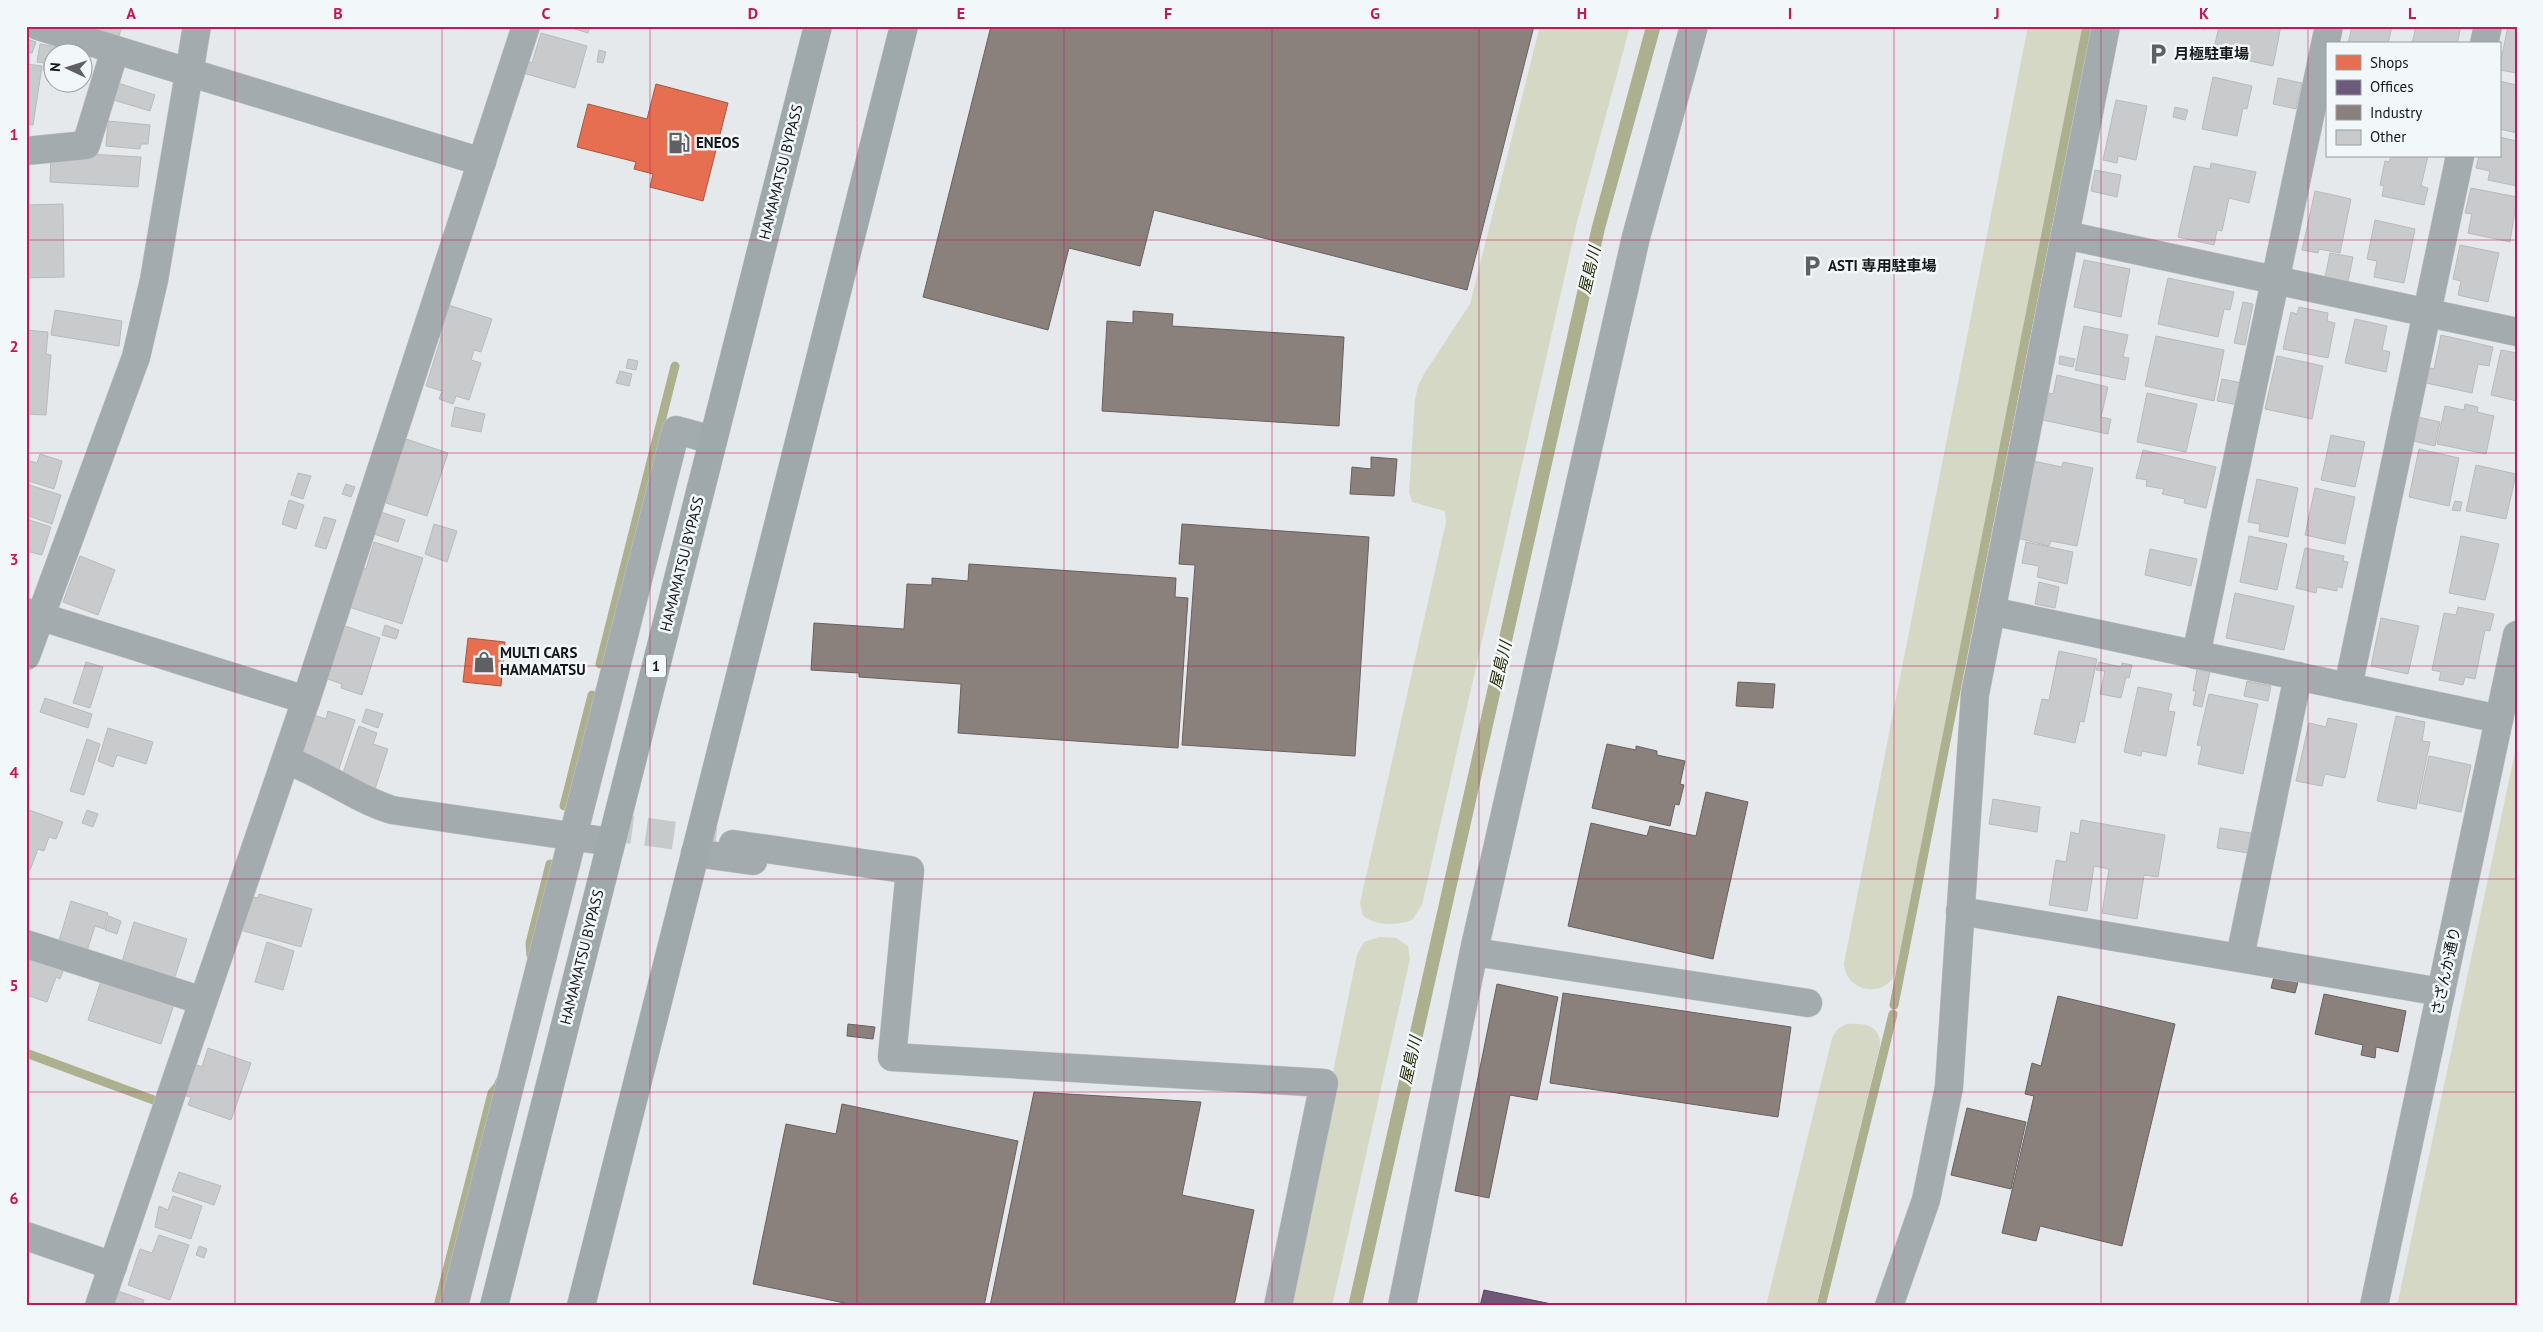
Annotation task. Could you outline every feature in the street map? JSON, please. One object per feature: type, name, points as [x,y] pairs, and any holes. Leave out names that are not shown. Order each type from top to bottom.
[{"type":"highway","name":"HAMAMATSU BYPASS","points":[[494,1306],[818,26]]},
{"type":"highway","points":[[581,1306],[904,26]]},
{"type":"street","points":[[38,26],[482,162]]},
{"type":"street","points":[[26,656],[34,614],[123,395],[141,338],[154,280],[197,26]]},
{"type":"street","points":[[99,1306],[286,760],[526,26]]},
{"type":"street","points":[[1402,1306],[1474,952],[1636,236],[1694,26]]},
{"type":"street","points":[[1889,1306],[1926,1200],[1949,1087],[1973,718],[1991,611],[2106,26]]},
{"type":"street","points":[[2327,42],[2330,26]]},
{"type":"street","points":[[2484,42],[2488,26]]},
{"type":"street","points":[[2196,655],[2326,45]]},
{"type":"street","points":[[26,150],[86,145],[115,50]]},
{"type":"street","points":[[2348,687],[2460,158]]},
{"type":"street","points":[[2065,235],[2517,332]]},
{"type":"street","points":[[454,1306],[568,828],[602,721],[676,430],[713,440]]},
{"type":"street","points":[[1991,611],[2499,719]]},
{"type":"street","points":[[34,614],[306,700]]},
{"type":"street","name":"さざんか通り","points":[[2374,1306],[2517,636]]},
{"type":"street","points":[[2240,957],[2298,676]]},
{"type":"street","points":[[602,721],[639,731]]},
{"type":"street","points":[[286,760],[301,765],[366,801],[408,812],[410,798],[568,828],[611,842]]},
{"type":"street","points":[[733,844],[910,870],[892,1057],[1324,1083],[1278,1306]]},
{"type":"street","points":[[695,852],[908,883]]},
{"type":"street","points":[[1960,911],[2441,992]]},
{"type":"street","points":[[26,944],[203,1001]]},
{"type":"street","points":[[1474,952],[1808,1003]]},
{"type":"street","points":[[26,1236],[113,1266]]},
{"type":"shaded area","points":[[1540,26],[1630,26],[1577,222],[1422,905],[1412,920],[1393,924],[1375,922],[1363,916],[1360,903],[1446,522],[1445,511],[1412,502],[1409,492],[1415,400],[1418,386],[1424,374],[1470,304]]},
{"type":"shaded area","points":[[2028,26],[2083,26],[1896,972],[1891,981],[1884,986],[1867,989],[1851,981],[1846,973],[1844,963]]},
{"type":"shaded area","points":[[2517,743],[2517,1306],[2397,1306]]},
{"type":"shaded area","points":[[1380,937],[1396,938],[1408,946],[1410,959],[1332,1306],[1285,1306],[1357,955],[1364,942]]},
{"type":"shaded area","points":[[1846,1024],[1859,1024],[1870,1027],[1878,1034],[1880,1046],[1816,1306],[1766,1306],[1832,1038],[1838,1029]]},
{"type":"water","name":"屋島川","points":[[1646,26],[1661,26],[1605,229],[1362,1306],[1348,1306],[1592,226]]},
{"type":"building: Shops","points":[[656,84],[728,103],[703,201],[650,187],[653,174],[634,169],[636,162],[577,147],[588,104],[647,119]]},
{"type":"building: Shops","name":"MULTI CARS HAMAMATSU","points":[[468,638],[505,642],[501,686],[463,682]]},
{"type":"building: Offices","points":[[1484,1290],[1561,1306],[1480,1306]]},
{"type":"building: Industry","points":[[991,26],[1534,26],[1467,290],[1154,210],[1140,266],[1069,248],[1048,330],[923,297]]},
{"type":"building: Industry","points":[[1133,311],[1173,314],[1172,326],[1344,337],[1339,426],[1102,411],[1107,321],[1133,323]]},
{"type":"building: Industry","points":[[1371,457],[1397,459],[1394,496],[1350,494],[1352,467],[1371,469]]},
{"type":"building: Industry","points":[[1182,524],[1369,537],[1355,756],[1182,745],[1195,565],[1179,564]]},
{"type":"building: Industry","points":[[969,564],[1176,578],[1175,597],[1188,598],[1178,748],[958,733],[961,684],[859,677],[859,673],[811,670],[814,623],[904,629],[907,584],[932,585],[932,578],[968,581]]},
{"type":"building: Industry","points":[[1738,682],[1775,684],[1773,708],[1736,706]]},
{"type":"building: Industry","points":[[1607,744],[1636,750],[1636,746],[1657,751],[1657,755],[1685,761],[1680,784],[1684,785],[1679,805],[1675,804],[1670,826],[1592,808]]},
{"type":"building: Industry","points":[[1706,792],[1748,802],[1713,959],[1568,926],[1591,823],[1647,836],[1650,826],[1696,836]]},
{"type":"building: Industry","points":[[2274,977],[2298,982],[2295,993],[2271,988]]},
{"type":"building: Industry","points":[[1497,984],[1558,997],[1537,1100],[1510,1095],[1489,1198],[1455,1191]]},
{"type":"building: Industry","points":[[1563,993],[1791,1027],[1778,1117],[1550,1083]]},
{"type":"building: Industry","points":[[2324,994],[2406,1011],[2398,1052],[2376,1047],[2375,1058],[2361,1055],[2363,1045],[2315,1034]]},
{"type":"building: Industry","points":[[2058,996],[2175,1024],[2122,1246],[2040,1226],[2036,1241],[2002,1233],[2034,1096],[2025,1094],[2032,1063],[2041,1066]]},
{"type":"building: Industry","points":[[848,1024],[875,1027],[873,1039],[847,1036]]},
{"type":"building: Industry","points":[[1034,1092],[1201,1102],[1182,1195],[1254,1210],[1234,1306],[990,1306]]},
{"type":"building: Industry","points":[[842,1104],[1018,1141],[984,1306],[859,1306],[753,1284],[786,1124],[836,1134]]},
{"type":"building: Industry","points":[[1967,1108],[2026,1122],[2011,1189],[1951,1175]]},
{"type":"building: Other","points":[[98,26],[122,26],[119,36],[97,29]]},
{"type":"building: Other","points":[[565,26],[590,26],[588,33]]},
{"type":"building: Other","points":[[2219,26],[2281,26],[2273,66],[2213,53]]},
{"type":"building: Other","points":[[2352,26],[2392,26],[2388,42],[2348,42]]},
{"type":"building: Other","points":[[2416,26],[2461,26],[2457,42],[2412,42]]},
{"type":"building: Other","points":[[2508,26],[2517,28],[2517,73],[2500,70]]},
{"type":"building: Other","points":[[541,33],[587,46],[575,88],[523,73],[527,61],[532,63]]},
{"type":"building: Other","points":[[26,39],[36,42],[32,53],[26,52]]},
{"type":"building: Other","points":[[40,44],[42,44],[42,63],[37,62]]},
{"type":"building: Other","points":[[599,50],[606,52],[603,63],[597,62]]},
{"type":"building: Other","points":[[26,64],[42,66],[33,125],[26,124]]},
{"type":"building: Other","points":[[2213,77],[2252,86],[2247,109],[2243,108],[2237,136],[2202,129]]},
{"type":"building: Other","points":[[2278,78],[2302,83],[2296,109],[2273,104]]},
{"type":"building: Other","points":[[2500,81],[2517,85],[2517,133],[2500,129]]},
{"type":"building: Other","points":[[115,82],[155,95],[150,111],[110,99]]},
{"type":"building: Other","points":[[2116,100],[2147,106],[2136,160],[2118,156],[2117,163],[2103,160]]},
{"type":"building: Other","points":[[2175,107],[2188,110],[2185,120],[2173,117]]},
{"type":"building: Other","points":[[108,121],[150,125],[148,144],[141,144],[140,149],[106,146]]},
{"type":"building: Other","points":[[2500,137],[2517,141],[2517,186],[2488,180],[2490,171],[2476,168],[2478,158],[2500,158]]},
{"type":"building: Other","points":[[51,152],[141,157],[138,187],[50,182]]},
{"type":"building: Other","points":[[2390,158],[2428,158],[2421,186],[2428,188],[2424,205],[2382,196],[2384,186],[2380,185],[2385,161],[2389,162]]},
{"type":"building: Other","points":[[2211,163],[2256,172],[2249,203],[2229,198],[2222,231],[2217,230],[2214,245],[2178,237],[2194,166],[2210,169]]},
{"type":"building: Other","points":[[2095,170],[2121,175],[2117,197],[2091,191]]},
{"type":"building: Other","points":[[2471,188],[2517,197],[2510,242],[2468,233],[2472,214],[2465,213]]},
{"type":"building: Other","points":[[2315,191],[2351,199],[2340,253],[2319,249],[2318,253],[2302,250]]},
{"type":"building: Other","points":[[63,204],[64,277],[26,278],[26,205]]},
{"type":"building: Other","points":[[2375,220],[2415,229],[2404,283],[2374,277],[2377,261],[2367,259]]},
{"type":"building: Other","points":[[2460,245],[2499,253],[2488,302],[2458,295],[2461,281],[2453,279]]},
{"type":"building: Other","points":[[2330,253],[2353,257],[2348,282],[2325,277]]},
{"type":"building: Other","points":[[2084,260],[2130,269],[2121,317],[2074,307]]},
{"type":"building: Other","points":[[2168,278],[2234,292],[2230,310],[2224,309],[2218,337],[2158,324]]},
{"type":"building: Other","points":[[2243,302],[2253,304],[2245,345],[2234,343]]},
{"type":"building: Other","points":[[445,304],[492,319],[481,352],[474,350],[471,360],[481,363],[469,400],[456,396],[453,404],[439,399],[442,391],[426,386],[441,338],[434,336]]},
{"type":"building: Other","points":[[2299,307],[2328,313],[2327,321],[2335,323],[2328,358],[2283,349],[2291,312],[2297,314]]},
{"type":"building: Other","points":[[55,310],[122,321],[119,346],[51,335]]},
{"type":"building: Other","points":[[2355,319],[2387,326],[2382,350],[2390,352],[2386,372],[2345,363]]},
{"type":"building: Other","points":[[2084,326],[2128,335],[2123,357],[2129,358],[2125,380],[2075,370]]},
{"type":"building: Other","points":[[26,330],[48,332],[46,354],[51,355],[46,415],[26,414]]},
{"type":"building: Other","points":[[2441,335],[2493,347],[2489,366],[2478,364],[2472,393],[2426,383],[2430,368],[2434,369]]},
{"type":"building: Other","points":[[2156,336],[2224,350],[2214,401],[2145,386]]},
{"type":"building: Other","points":[[2501,350],[2517,353],[2517,401],[2491,395]]},
{"type":"building: Other","points":[[2060,356],[2075,359],[2073,367],[2059,364]]},
{"type":"building: Other","points":[[2277,356],[2323,366],[2312,419],[2265,409]]},
{"type":"building: Other","points":[[628,359],[638,361],[636,370],[626,368]]},
{"type":"building: Other","points":[[620,371],[632,374],[629,386],[616,383]]},
{"type":"building: Other","points":[[2057,375],[2108,387],[2101,417],[2111,419],[2108,434],[2043,420],[2049,393],[2053,394]]},
{"type":"building: Other","points":[[2222,379],[2242,383],[2238,405],[2217,401]]},
{"type":"building: Other","points":[[2147,393],[2197,404],[2186,452],[2137,442]]},
{"type":"building: Other","points":[[2465,404],[2478,407],[2477,412],[2494,416],[2486,454],[2437,444],[2445,406],[2464,410]]},
{"type":"building: Other","points":[[455,407],[485,414],[481,432],[451,426]]},
{"type":"building: Other","points":[[2418,417],[2440,422],[2435,446],[2413,441]]},
{"type":"building: Other","points":[[2331,435],[2365,442],[2355,487],[2321,480]]},
{"type":"building: Other","points":[[406,439],[448,453],[427,516],[386,503],[395,474],[389,473],[397,447],[403,449]]},
{"type":"building: Other","points":[[2419,449],[2459,458],[2449,506],[2409,497]]},
{"type":"building: Other","points":[[2143,450],[2216,467],[2206,508],[2184,503],[2185,499],[2162,494],[2164,489],[2146,486],[2147,480],[2136,478]]},
{"type":"building: Other","points":[[40,454],[62,461],[54,489],[26,480],[26,460],[37,463]]},
{"type":"building: Other","points":[[2033,461],[2062,467],[2063,462],[2093,468],[2077,546],[2051,541],[2049,546],[2017,538]]},
{"type":"building: Other","points":[[2476,465],[2516,474],[2506,519],[2466,511]]},
{"type":"building: Other","points":[[298,473],[311,476],[303,499],[291,495]]},
{"type":"building: Other","points":[[2257,479],[2298,488],[2288,537],[2259,531],[2260,524],[2248,522]]},
{"type":"building: Other","points":[[26,484],[61,495],[52,524],[26,515]]},
{"type":"building: Other","points":[[346,484],[355,487],[351,497],[342,494]]},
{"type":"building: Other","points":[[2315,488],[2355,497],[2345,544],[2305,535]]},
{"type":"building: Other","points":[[289,500],[304,505],[296,529],[282,524]]},
{"type":"building: Other","points":[[2455,501],[2462,502],[2460,511],[2452,510]]},
{"type":"building: Other","points":[[381,512],[405,520],[398,542],[374,534]]},
{"type":"building: Other","points":[[324,517],[336,520],[326,549],[315,546]]},
{"type":"building: Other","points":[[26,519],[51,527],[42,555],[26,551]]},
{"type":"building: Other","points":[[434,524],[457,531],[447,562],[425,554]]},
{"type":"building: Other","points":[[2249,536],[2287,544],[2277,590],[2240,582]]},
{"type":"building: Other","points":[[2461,536],[2499,544],[2485,600],[2449,593]]},
{"type":"building: Other","points":[[374,542],[423,558],[402,624],[349,607],[362,567],[366,569]]},
{"type":"building: Other","points":[[2026,542],[2073,552],[2067,584],[2037,577],[2039,566],[2022,563]]},
{"type":"building: Other","points":[[2305,548],[2344,556],[2343,561],[2348,562],[2342,588],[2337,586],[2337,591],[2317,587],[2316,593],[2296,588]]},
{"type":"building: Other","points":[[2150,549],[2197,559],[2191,586],[2145,575]]},
{"type":"building: Other","points":[[80,556],[115,570],[98,615],[63,602]]},
{"type":"building: Other","points":[[2039,582],[2059,587],[2055,608],[2035,604]]},
{"type":"building: Other","points":[[2235,593],[2294,606],[2284,650],[2226,638]]},
{"type":"building: Other","points":[[2458,607],[2494,614],[2490,631],[2485,630],[2475,679],[2465,677],[2463,685],[2439,680],[2441,672],[2432,670],[2444,613],[2456,615]]},
{"type":"building: Other","points":[[2381,618],[2419,626],[2408,674],[2371,666]]},
{"type":"building: Other","points":[[342,625],[380,638],[362,695],[341,688],[342,684],[325,678]]},
{"type":"building: Other","points":[[385,625],[399,630],[396,639],[382,635]]},
{"type":"building: Other","points":[[2059,651],[2097,659],[2084,722],[2080,721],[2075,743],[2034,734],[2042,699],[2049,700]]},
{"type":"building: Other","points":[[86,662],[103,667],[90,708],[73,703]]},
{"type":"building: Other","points":[[2099,662],[2121,667],[2122,663],[2132,665],[2129,678],[2126,677],[2121,698],[2100,694],[2105,671],[2096,670]]},
{"type":"building: Other","points":[[2197,669],[2210,672],[2202,707],[2193,705],[2196,691],[2193,691]]},
{"type":"building: Other","points":[[2247,681],[2271,686],[2268,701],[2244,696]]},
{"type":"building: Other","points":[[2138,687],[2172,694],[2168,711],[2175,712],[2166,756],[2142,751],[2141,756],[2124,752]]},
{"type":"building: Other","points":[[2209,694],[2258,704],[2243,774],[2198,764],[2202,746],[2197,745]]},
{"type":"building: Other","points":[[45,698],[92,714],[88,728],[40,712]]},
{"type":"building: Other","points":[[366,709],[383,714],[378,728],[362,722]]},
{"type":"building: Other","points":[[328,711],[355,720],[337,775],[298,757],[307,713],[326,719]]},
{"type":"building: Other","points":[[2396,716],[2425,722],[2422,741],[2430,742],[2416,809],[2377,801]]},
{"type":"building: Other","points":[[2328,718],[2357,724],[2345,778],[2325,774],[2322,786],[2296,781],[2309,723],[2326,727]]},
{"type":"building: Other","points":[[359,726],[377,733],[373,744],[388,749],[374,792],[346,783],[349,774],[343,773]]},
{"type":"building: Other","points":[[108,728],[153,742],[146,764],[117,755],[113,767],[98,761]]},
{"type":"building: Other","points":[[87,739],[100,744],[84,795],[70,791]]},
{"type":"building: Other","points":[[2429,756],[2471,765],[2461,812],[2419,803]]},
{"type":"building: Other","points":[[1993,799],[2040,807],[2037,832],[1989,824]]},
{"type":"building: Other","points":[[26,809],[63,822],[56,839],[49,837],[44,851],[38,849],[30,870],[26,868]]},
{"type":"building: Other","points":[[87,810],[98,814],[93,827],[82,823]]},
{"type":"building: Other","points":[[2081,820],[2165,835],[2158,877],[2144,875],[2137,919],[2102,913],[2109,869],[2094,866],[2087,911],[2049,905],[2056,860],[2066,862],[2071,832],[2079,834]]},
{"type":"building: Other","points":[[2220,828],[2251,833],[2248,853],[2217,848]]},
{"type":"building: Other","points":[[259,894],[312,909],[301,947],[240,930],[249,896],[258,898]]},
{"type":"building: Other","points":[[71,901],[108,913],[104,929],[95,926],[86,954],[58,944]]},
{"type":"building: Other","points":[[109,916],[121,921],[117,934],[105,930]]},
{"type":"building: Other","points":[[134,922],[187,939],[174,980],[122,962]]},
{"type":"building: Other","points":[[267,942],[294,951],[283,990],[255,982]]},
{"type":"building: Other","points":[[26,954],[64,968],[60,979],[56,977],[47,1002],[26,995]]},
{"type":"building: Other","points":[[101,981],[174,1004],[161,1044],[88,1020]]},
{"type":"building: Other","points":[[208,1048],[251,1063],[231,1120],[188,1105],[191,1097],[183,1095],[194,1064],[202,1067]]},
{"type":"building: Other","points":[[179,1172],[221,1186],[214,1205],[172,1191]]},
{"type":"building: Other","points":[[173,1196],[202,1206],[191,1239],[155,1227],[159,1206],[168,1210]]},
{"type":"building: Other","points":[[159,1235],[189,1245],[170,1300],[128,1285],[140,1249],[152,1253]]},
{"type":"building: Other","points":[[199,1246],[207,1249],[204,1258],[196,1255]]},
{"type":"building: Other","points":[[115,1290],[144,1300],[142,1306],[110,1306]]},
{"type":"waterway","points":[[1894,1005],[2087,26]]},
{"type":"waterway","points":[[600,664],[675,366]]},
{"type":"waterway","points":[[564,806],[592,695]]},
{"type":"waterway","points":[[531,956],[530,943],[550,864]]},
{"type":"waterway","points":[[1821,1306],[1893,1014]]},
{"type":"waterway","points":[[26,1053],[159,1102]]},
{"type":"waterway","points":[[438,1306],[492,1093],[500,1081]]},
{"type":"tunnel","points":[[563,820],[733,844]]},
{"type":"place","name":"月極駐車場","points":[[2158,54]]},
{"type":"place","name":"ENEOS","points":[[679,143]]},
{"type":"place","name":"ASTI 専用駐車場","points":[[1812,266]]},
{"type":"place","name":"MULTI CARS HAMAMATSU","points":[[484,662]]}]
